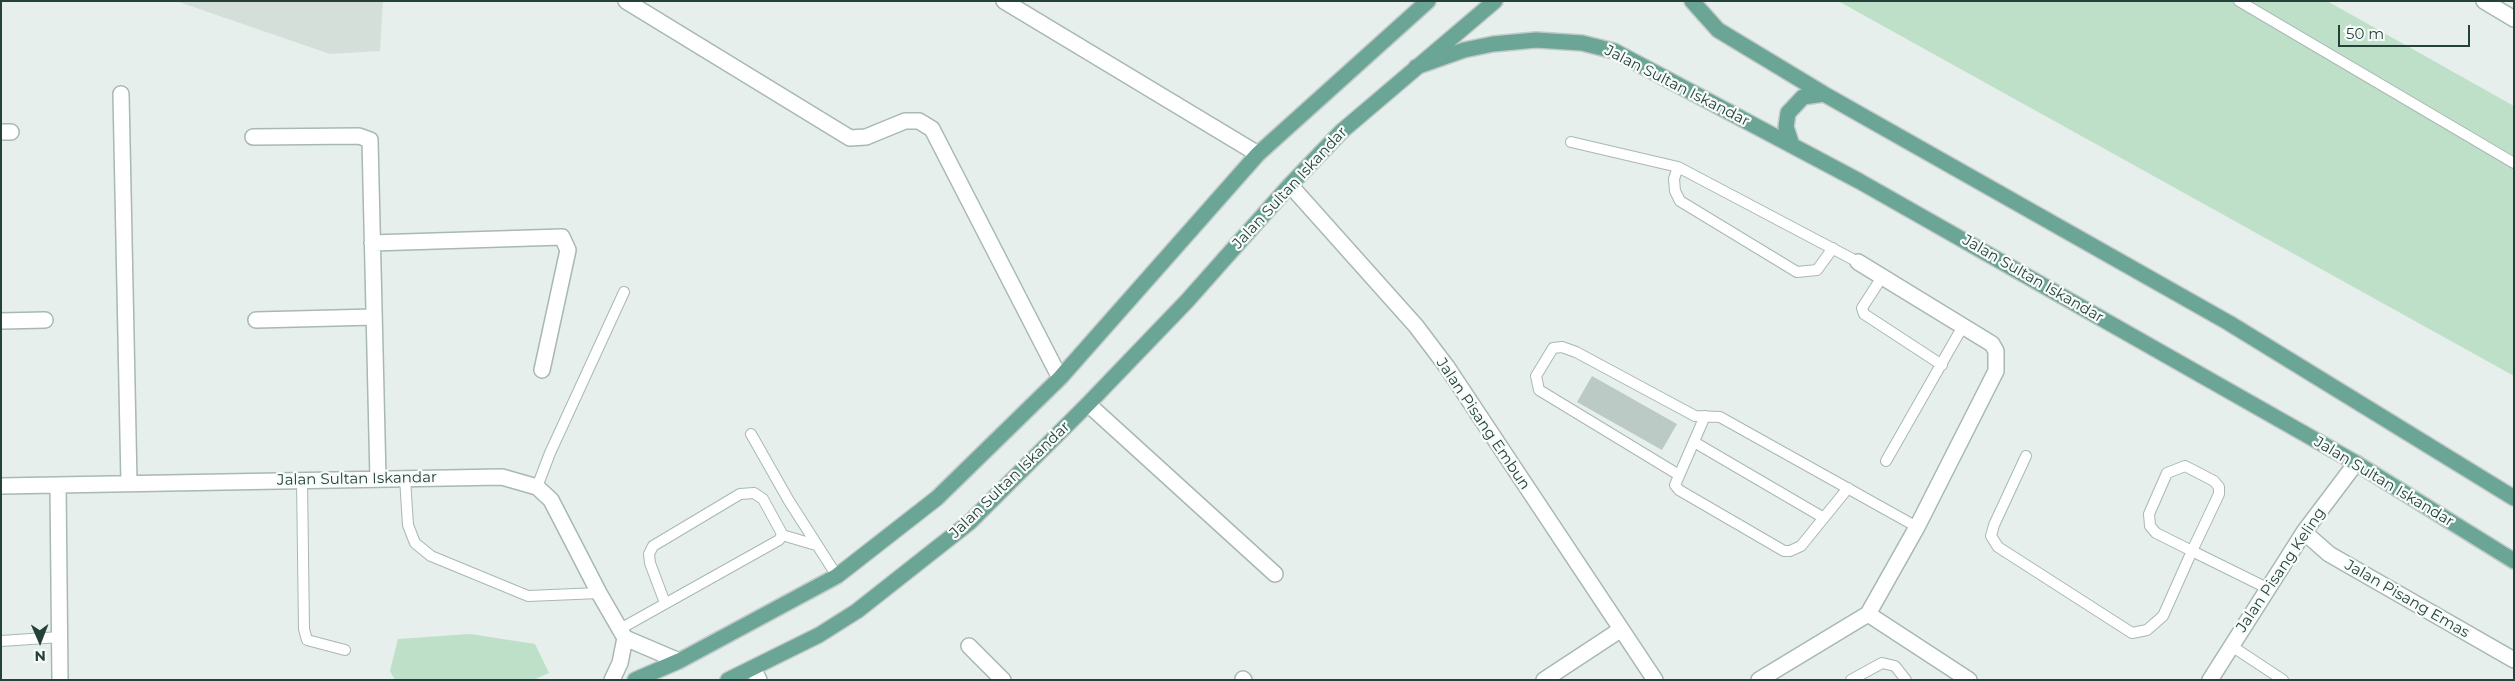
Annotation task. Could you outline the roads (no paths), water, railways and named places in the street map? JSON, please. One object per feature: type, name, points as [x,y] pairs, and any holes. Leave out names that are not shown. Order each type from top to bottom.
[{"type":"main road","points":[[635,680],[679,660],[837,576],[937,498],[1060,378],[1258,154],[1428,1]]},
{"type":"main road","points":[[1416,67],[1495,1]]},
{"type":"main road","points":[[1692,1],[1718,30],[1824,94],[2229,323],[2514,498]]},
{"type":"main road","name":"Jalan Sultan Iskandar","points":[[728,680],[756,674],[857,611],[970,522],[1088,404],[1187,301],[1290,185],[1342,131],[1416,67],[1464,50],[1492,44],[1536,40],[1582,42],[1614,51],[1792,145],[1859,181],[2356,463],[2514,561]]},
{"type":"main road","points":[[1792,145],[1786,127],[1788,113],[1803,97],[1824,94]]},
{"type":"street","points":[[626,1],[850,138],[866,137],[906,121],[919,121],[932,129],[1060,378]]},
{"type":"street","points":[[1004,1],[1258,154]]},
{"type":"street","points":[[2484,1],[2514,19]]},
{"type":"street","points":[[121,94],[129,483]]},
{"type":"street","points":[[253,137],[360,136],[369,138],[378,479]]},
{"type":"street","name":"Jalan Pisang Embun","points":[[1290,185],[1426,340],[1655,680]]},
{"type":"street","points":[[372,243],[562,237],[568,250],[542,370]]},
{"type":"street","points":[[1759,680],[1868,614],[1918,528],[1996,371],[1996,350],[1992,344],[1858,262]]},
{"type":"street","points":[[256,320],[374,317]]},
{"type":"street","points":[[1,321],[45,320]]},
{"type":"street","points":[[1088,404],[1275,574]]},
{"type":"street","name":"Jalan Pisang Keling","points":[[2210,680],[2230,645],[2304,532],[2356,463]]},
{"type":"street","name":"Jalan Sultan Iskandar","points":[[1,486],[502,477],[537,488],[551,500],[622,633]]},
{"type":"street","points":[[58,485],[60,680]]},
{"type":"street","name":"Jalan Pisang Emas","points":[[2304,532],[2329,554],[2514,660]]},
{"type":"street","points":[[1868,614],[1969,680]]},
{"type":"street","points":[[1544,680],[1620,630]]},
{"type":"street","points":[[612,680],[620,663],[622,633],[679,660]]},
{"type":"street","points":[[969,646],[1003,680]]},
{"type":"lane","points":[[2239,1],[2514,163]]},
{"type":"lane","points":[[1571,142],[1678,167],[1858,262]]},
{"type":"lane","points":[[1678,167],[1674,178],[1674,192],[1680,200],[1797,272],[1818,270],[1833,248]]},
{"type":"lane","points":[[1882,277],[1862,308],[1864,314],[1942,365]]},
{"type":"lane","points":[[537,488],[550,453],[624,292]]},
{"type":"lane","points":[[1886,461],[1963,326]]},
{"type":"lane","points":[[1680,475],[1539,390],[1536,376],[1553,348],[1562,347],[1695,416],[1720,416],[1918,528]]},
{"type":"lane","points":[[1705,416],[1675,485],[1679,490],[1784,551],[1790,552],[1801,546],[1848,488]]},
{"type":"lane","points":[[751,434],[816,545],[837,576]]},
{"type":"lane","points":[[1694,442],[1824,518]]},
{"type":"lane","points":[[2026,456],[1994,525],[1992,536],[1998,547],[2132,633],[2147,630],[2163,616],[2192,551],[2219,494],[2219,487],[2214,481],[2185,466],[2168,473],[2149,514],[2150,526],[2156,533],[2192,551],[2267,588]]},
{"type":"lane","points":[[405,478],[408,525],[415,543],[431,556],[528,596],[599,592]]},
{"type":"lane","points":[[302,480],[304,629],[307,640],[345,650]]},
{"type":"lane","points":[[665,603],[650,563],[649,554],[653,546],[740,494],[754,493],[763,498],[782,535],[816,545]]},
{"type":"lane","points":[[622,633],[665,603],[779,540],[782,535]]},
{"type":"lane","points":[[1,641],[60,637]]},
{"type":"lane","points":[[2230,645],[2283,680]]},
{"type":"lane","points":[[1852,680],[1882,663],[1895,666],[1906,680]]}]
